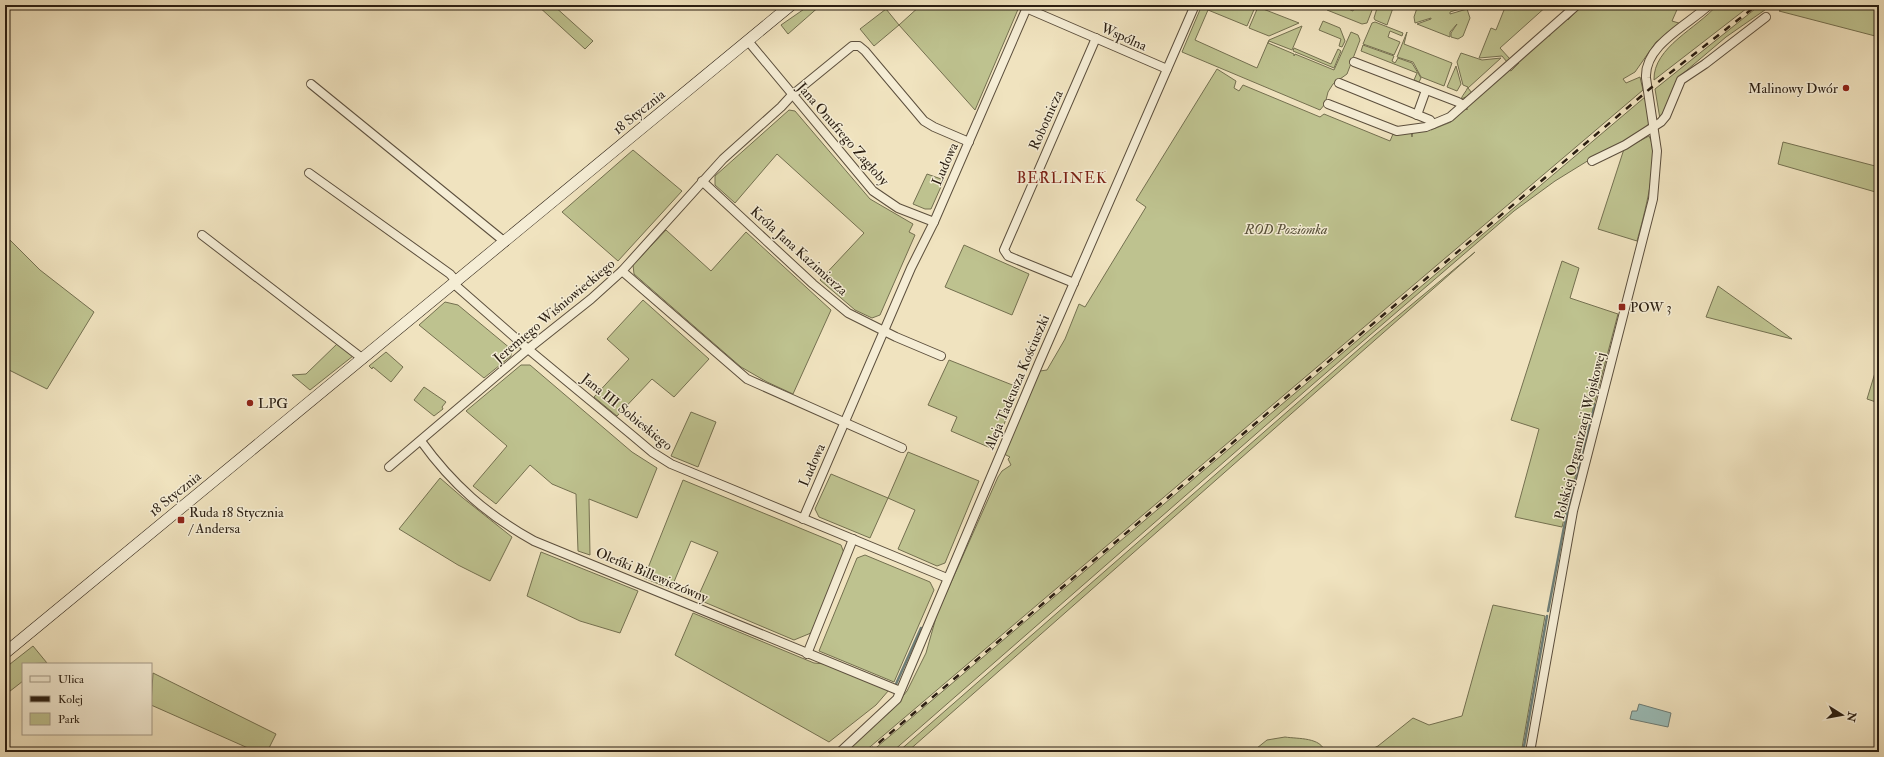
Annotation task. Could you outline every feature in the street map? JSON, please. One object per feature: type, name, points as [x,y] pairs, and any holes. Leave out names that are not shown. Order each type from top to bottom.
[{"type":"main road","name":"18 Stycznia","points":[[5,653],[456,283],[791,5]]},
{"type":"street","name":"Aleja Tadeusza Kościuszki","points":[[840,752],[876,717],[893,704],[900,691],[947,578],[1195,5]]},
{"type":"street","points":[[1328,104],[1397,131],[1420,128],[1433,124],[1450,117],[1577,5]]},
{"type":"street","name":"Polskiej Organizacji Wojskowej","points":[[1530,752],[1576,498],[1651,210],[1657,161],[1654,127],[1646,78],[1648,60],[1662,44],[1709,5]]},
{"type":"street","name":"Wspólna","points":[[1027,7],[1167,70]]},
{"type":"street","name":"Ludowa","points":[[803,519],[910,268],[934,222],[1027,7]]},
{"type":"street","points":[[1592,162],[1625,145],[1642,133],[1654,127],[1666,116],[1681,80],[1705,64],[1766,17]]},
{"type":"street","name":"Robotnicza","points":[[1074,283],[1008,256],[1004,250],[1096,38]]},
{"type":"street","name":"Jana Onufrego Zagłoby","points":[[748,42],[873,191],[898,208],[934,222]]},
{"type":"street","name":"Jeremiego Wiśniowieckiego","points":[[389,467],[422,441],[443,420],[528,349],[591,299],[622,271],[723,159],[776,112],[792,95],[849,48],[858,46],[865,51],[924,121],[934,128],[969,142]]},
{"type":"street","points":[[1354,62],[1463,105]]},
{"type":"street","points":[[1339,83],[1430,120],[1433,124]]},
{"type":"street","points":[[310,84],[505,242]]},
{"type":"street","points":[[1417,115],[1426,90]]},
{"type":"street","points":[[309,173],[450,274],[456,283]]},
{"type":"street","name":"Króla Jana Kazimierza","points":[[702,181],[839,306],[860,320],[884,331]]},
{"type":"street","points":[[202,235],[363,358]]},
{"type":"street","points":[[622,271],[747,379],[902,448]]},
{"type":"street","name":"Jana III Sobieskiego","points":[[456,283],[528,349],[652,452],[671,464],[947,578]]},
{"type":"street","points":[[884,331],[942,356]]},
{"type":"street","name":"Oleńki Billewiczówny","points":[[422,441],[453,481],[489,513],[517,532],[534,541],[589,562],[807,654],[900,691]]},
{"type":"street","points":[[807,654],[852,540]]},
{"type":"green space","points":[[537,5],[553,5],[593,41],[585,49]]},
{"type":"green space","points":[[810,5],[821,5],[788,34],[781,25]]},
{"type":"green space","points":[[921,5],[1018,5],[1019,7],[975,110],[899,25]]},
{"type":"green space","points":[[1202,5],[1256,5],[1247,26],[1208,10],[1195,40],[1257,68],[1269,40],[1302,26],[1292,50],[1269,41],[1268,43],[1294,54],[1294,56],[1295,54],[1334,70],[1351,32],[1358,35],[1360,40],[1347,74],[1333,84],[1328,92],[1325,104],[1320,110],[1182,52]]},
{"type":"green space","points":[[1329,5],[1339,5],[1353,11],[1355,5],[1374,5],[1367,23],[1362,24],[1327,10]]},
{"type":"green space","points":[[1378,5],[1394,5],[1387,25],[1375,20],[1374,18]]},
{"type":"green space","points":[[1418,5],[1457,5],[1463,8],[1450,12],[1450,14],[1467,9],[1470,18],[1463,36],[1458,39],[1451,37],[1451,33],[1457,24],[1450,32],[1450,37],[1417,24],[1431,18],[1415,23],[1414,17]]},
{"type":"green space","points":[[1506,5],[1548,5],[1500,48],[1510,59],[1507,62],[1502,56],[1479,58],[1491,28],[1496,30]]},
{"type":"green space","name":"ROD Poziomka","points":[[1582,5],[1679,5],[1672,21],[1682,24],[1656,42],[1635,72],[1623,79],[1626,83],[1640,77],[1643,90],[864,752],[842,752],[892,710],[907,691],[926,653],[937,614],[998,477],[1002,471],[1011,465],[1008,459],[1010,457],[1004,454],[1040,371],[1047,370],[1065,339],[1079,304],[1085,307],[1146,207],[1136,200],[1217,69],[1236,81],[1234,88],[1239,91],[1243,85],[1320,117],[1324,114],[1390,141],[1393,134],[1411,132],[1412,137],[1413,131],[1431,130],[1451,122],[1466,108],[1467,110],[1467,107],[1509,70],[1511,71],[1519,63],[1518,62],[1548,35],[1550,36],[1549,34],[1567,19],[1568,20]]},
{"type":"green space","points":[[1717,5],[1751,5],[1654,80],[1656,68],[1668,48]]},
{"type":"green space","points":[[1760,5],[1772,5],[1726,37],[1680,76],[1660,119],[1655,89]]},
{"type":"green space","points":[[1787,5],[1865,5],[1879,8],[1879,37],[1779,11]]},
{"type":"green space","points":[[1258,7],[1299,23],[1269,36],[1249,28]]},
{"type":"green space","points":[[886,9],[899,25],[874,46],[860,29]]},
{"type":"green space","points":[[1323,21],[1340,28],[1345,41],[1342,47],[1339,46],[1341,39],[1319,30]]},
{"type":"green space","points":[[1375,22],[1403,33],[1402,36],[1390,31],[1388,37],[1400,42],[1394,55],[1363,44],[1372,23]]},
{"type":"green space","points":[[1407,32],[1404,44],[1452,63],[1444,86],[1421,77],[1413,62],[1397,57]]},
{"type":"green space","points":[[1363,45],[1394,56],[1392,61],[1395,63],[1398,58],[1412,63],[1421,78],[1419,82],[1414,80],[1417,73],[1361,51]]},
{"type":"green space","points":[[1294,48],[1331,64],[1338,49],[1341,51],[1334,68],[1293,51]]},
{"type":"green space","points":[[1461,53],[1482,60],[1501,58],[1468,88],[1472,93],[1461,99],[1468,87],[1463,85],[1457,62]]},
{"type":"green space","points":[[1456,66],[1461,84],[1457,91],[1447,87]]},
{"type":"green space","points":[[1645,97],[1649,123],[1648,125],[1627,140],[1602,152],[1555,181],[1514,211],[1312,385],[892,752],[871,752]]},
{"type":"green space","points":[[789,110],[795,111],[870,199],[913,224],[909,232],[915,235],[880,315],[872,318],[855,310],[820,280],[864,233],[777,154],[735,203],[715,185],[715,176]]},
{"type":"green space","points":[[1649,136],[1652,145],[1653,157],[1652,172],[1647,203],[1637,241],[1598,229],[1624,149]]},
{"type":"green space","points":[[1783,142],[1879,167],[1879,193],[1778,164]]},
{"type":"green space","points":[[633,150],[682,191],[618,261],[562,212]]},
{"type":"green space","points":[[927,174],[944,180],[931,209],[925,209],[913,204]]},
{"type":"green space","points":[[666,230],[711,271],[746,232],[831,310],[793,394],[767,382],[741,367],[634,274],[633,265]]},
{"type":"green space","points":[[5,235],[40,270],[94,312],[47,389],[5,368]]},
{"type":"green space","points":[[964,245],[1029,274],[1012,315],[945,287]]},
{"type":"green space","points":[[1475,252],[907,752],[898,752],[1375,335]]},
{"type":"green space","points":[[1562,261],[1579,268],[1570,298],[1618,314],[1562,527],[1515,517],[1539,429],[1511,420]]},
{"type":"green space","points":[[1718,286],[1792,339],[1706,317]]},
{"type":"green space","points":[[643,300],[709,359],[674,397],[652,379],[617,416],[594,397],[629,359],[607,339]]},
{"type":"green space","points":[[445,302],[458,305],[511,349],[511,356],[484,378],[419,325]]},
{"type":"green space","points":[[338,343],[353,356],[310,390],[292,375],[306,374]]},
{"type":"green space","points":[[386,352],[403,367],[391,382],[373,367],[372,369],[369,366]]},
{"type":"green space","points":[[949,360],[1020,388],[993,449],[951,431],[957,417],[928,405]]},
{"type":"green space","points":[[1879,363],[1879,403],[1867,399]]},
{"type":"green space","points":[[521,365],[530,365],[632,452],[657,468],[637,518],[589,499],[590,555],[578,551],[576,494],[552,484],[530,465],[496,504],[473,486],[507,446],[466,411]]},
{"type":"green space","points":[[424,387],[446,402],[442,407],[443,409],[434,416],[414,400]]},
{"type":"green space","points":[[691,412],[716,422],[698,467],[671,456]]},
{"type":"green space","points":[[908,452],[979,481],[945,563],[937,566],[898,549],[915,510],[888,498]]},
{"type":"green space","points":[[831,474],[888,498],[870,538],[819,517],[815,509]]},
{"type":"green space","points":[[440,478],[512,537],[490,581],[458,565],[399,529]]},
{"type":"green space","points":[[683,480],[841,545],[844,553],[811,633],[794,640],[697,599],[718,552],[691,541],[671,589],[644,578]]},
{"type":"green space","points":[[541,552],[638,591],[620,633],[580,621],[527,596]]},
{"type":"green space","points":[[865,555],[930,582],[934,590],[894,682],[819,651],[857,558]]},
{"type":"green space","points":[[1493,605],[1545,616],[1522,748],[1526,749],[1526,752],[1366,752],[1378,746],[1413,718],[1429,725],[1462,716]]},
{"type":"green space","points":[[693,613],[814,663],[826,664],[889,690],[876,705],[829,742],[675,655]]},
{"type":"green space","points":[[33,646],[47,663],[22,663],[22,682],[5,695],[5,668]]},
{"type":"green space","points":[[153,673],[276,734],[267,752],[257,752],[152,705]]},
{"type":"green space","points":[[1285,737],[1314,741],[1323,747],[1325,752],[1252,752],[1267,740]]},
{"type":"water","points":[[1639,704],[1671,713],[1668,727],[1630,719],[1632,711],[1637,711]]},
{"type":"waterway","points":[[1548,611],[1564,527],[1595,405]]},
{"type":"waterway","points":[[1523,752],[1547,616]]},
{"type":"waterway","points":[[896,684],[921,628]]},
{"type":"railway","points":[[868,752],[1652,87],[1757,5]]},
{"type":"place","name":"Malinowy Dwór","points":[[1846,88]]},
{"type":"place","name":"POW 3","points":[[1622,307]]},
{"type":"place","name":"LPG","points":[[250,403]]},
{"type":"place","name":"Ruda 18 Stycznia / Andersa","points":[[181,520]]},
{"type":"district","name":"BERLINEK","points":[[1062,178]]}]
